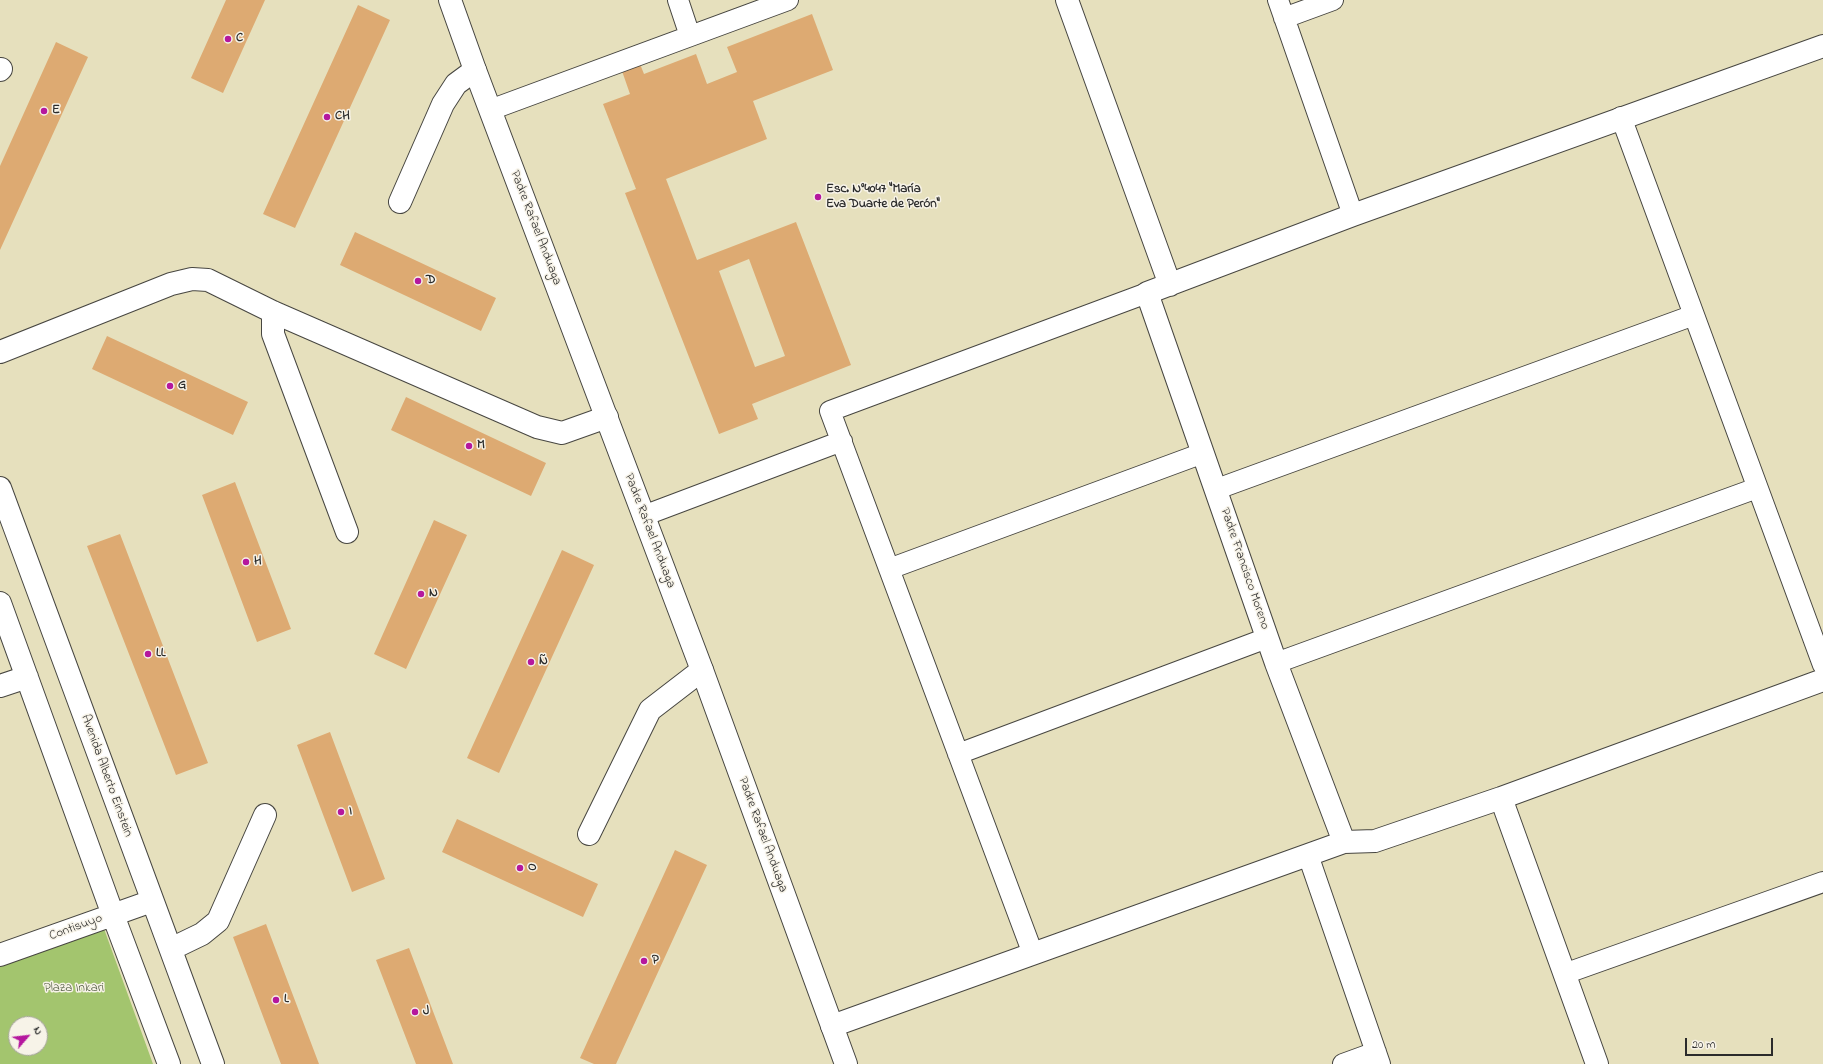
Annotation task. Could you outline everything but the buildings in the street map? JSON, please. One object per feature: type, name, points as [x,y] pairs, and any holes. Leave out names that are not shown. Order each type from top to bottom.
[{"type":"street","name":"Padre Rafael Anduaga","points":[[450,0],[490,110],[702,670],[846,1064]]},
{"type":"street","points":[[678,0],[690,36]]},
{"type":"street","points":[[490,110],[788,0]]},
{"type":"street","points":[[1067,0],[1170,285]]},
{"type":"street","points":[[1333,0],[1281,9],[1353,215]]},
{"type":"street","points":[[1034,954],[830,411],[1170,285],[1353,215],[1621,117],[1823,46]]},
{"type":"street","points":[[400,202],[443,104],[456,84],[475,70]]},
{"type":"street","points":[[1621,117],[1823,665]]},
{"type":"street","points":[[0,352],[171,284],[192,279],[208,280],[273,312],[537,427],[562,433],[607,417]]},
{"type":"street","name":"Padre Francisco Moreno","points":[[1147,293],[1267,638],[1344,842]]},
{"type":"street","points":[[273,312],[274,334],[347,532]]},
{"type":"street","points":[[1216,489],[1694,315]]},
{"type":"street","points":[[643,516],[842,441]]},
{"type":"street","points":[[889,569],[1203,453]]},
{"type":"street","name":"Avenida Alberto Einstein","points":[[0,488],[213,1064]]},
{"type":"street","points":[[1276,663],[1757,488]]},
{"type":"street","points":[[0,603],[113,915],[169,1064]]},
{"type":"street","points":[[958,754],[1267,638]]},
{"type":"street","points":[[589,834],[650,710],[702,670]]},
{"type":"street","points":[[0,686],[27,677]]},
{"type":"street","points":[[832,1026],[1344,842],[1375,841],[1501,798],[1823,680]]},
{"type":"street","points":[[1501,798],[1597,1064]]},
{"type":"street","points":[[171,949],[202,934],[218,921],[265,815]]},
{"type":"street","points":[[1308,855],[1378,1058],[1343,1064]]},
{"type":"street","points":[[1564,974],[1823,882]]},
{"type":"street","name":"Contisuyo","points":[[0,955],[152,901]]},
{"type":"green space","name":"Plaza Inkari","points":[[103,926],[153,1064],[0,1064],[0,964]]},
{"type":"place","name":"C","points":[[228,39]]},
{"type":"place","name":"E","points":[[44,111]]},
{"type":"place","name":"CH","points":[[327,117]]},
{"type":"place","name":"Esc. N°4047 \"María Eva Duarte de Perón\"","points":[[818,197]]},
{"type":"place","name":"D","points":[[418,281]]},
{"type":"place","name":"G","points":[[170,386]]},
{"type":"place","name":"M","points":[[469,446]]},
{"type":"place","name":"H","points":[[246,562]]},
{"type":"place","name":"N","points":[[421,594]]},
{"type":"place","name":"LL","points":[[148,654]]},
{"type":"place","name":"Ñ","points":[[531,662]]},
{"type":"place","name":"I","points":[[341,812]]},
{"type":"place","name":"O","points":[[520,868]]},
{"type":"place","name":"P","points":[[644,961]]},
{"type":"place","name":"L","points":[[276,1000]]},
{"type":"place","name":"J","points":[[415,1012]]}]
